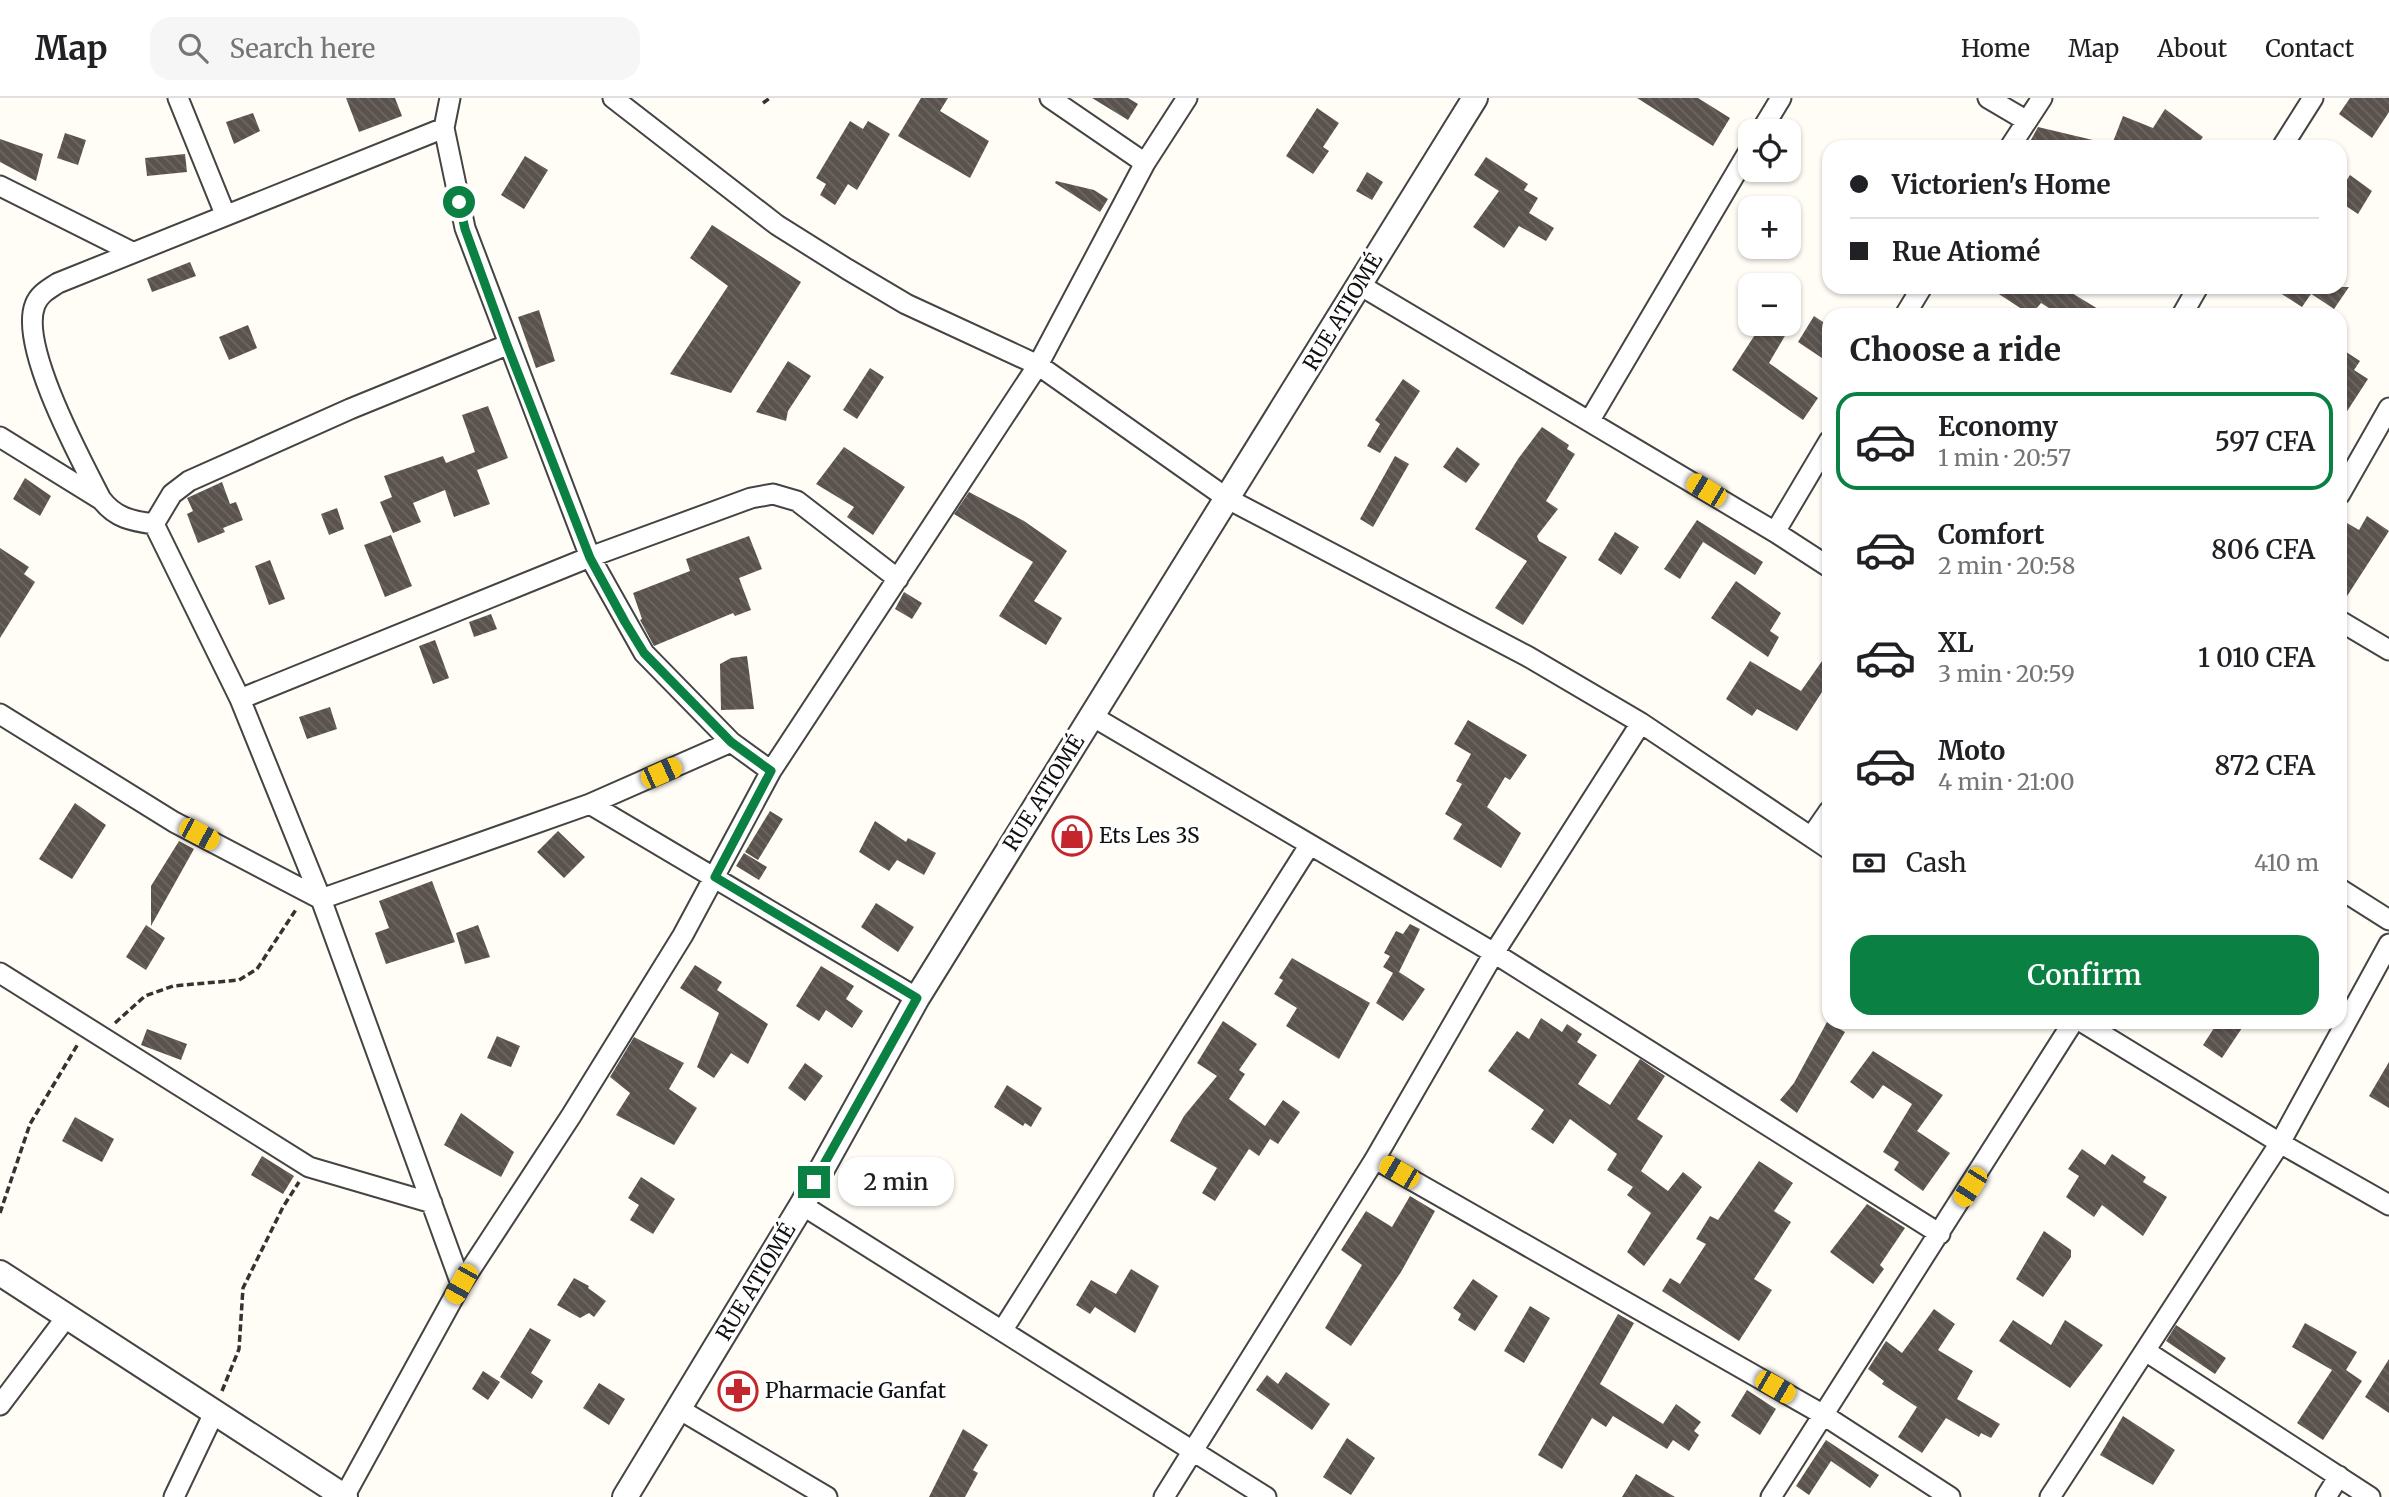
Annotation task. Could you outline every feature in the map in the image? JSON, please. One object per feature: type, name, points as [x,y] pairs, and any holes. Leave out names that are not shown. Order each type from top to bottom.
[{"type":"street","points":[[178,98],[225,214]]},
{"type":"street","points":[[450,98],[444,128],[465,229],[590,558],[644,653],[731,742],[771,771]]},
{"type":"street","points":[[613,98],[777,225],[847,269],[906,304],[1038,365],[1228,499],[1419,597],[1641,723],[1822,844]]},
{"type":"street","points":[[1050,98],[1145,163]]},
{"type":"street","points":[[0,1273],[345,1497],[461,1284],[571,1116],[683,935],[771,771],[1038,365],[1145,163],[1187,98]]},
{"type":"street","name":"RUE ATIOMÉ","points":[[625,1497],[802,1205],[917,998],[1475,98]]},
{"type":"street","points":[[1769,119],[1782,98]]},
{"type":"street","points":[[1988,98],[2027,121]]},
{"type":"street","points":[[2015,140],[2042,98]]},
{"type":"street","points":[[2286,140],[2313,98]]},
{"type":"street","points":[[100,499],[38,362],[31,333],[36,302],[58,283],[444,128]]},
{"type":"street","points":[[1590,420],[1738,169]]},
{"type":"street","points":[[0,186],[132,252]]},
{"type":"street","points":[[1358,284],[1590,420],[1822,562]]},
{"type":"street","points":[[154,524],[172,494],[189,481],[350,408],[507,345]]},
{"type":"street","points":[[2347,482],[2389,408]]},
{"type":"street","points":[[0,437],[100,499],[114,513],[130,520],[154,524]]},
{"type":"street","points":[[1775,532],[1822,453]]},
{"type":"street","points":[[240,699],[590,558],[751,498],[773,494],[797,501],[898,579]]},
{"type":"street","points":[[154,524],[240,699],[321,899],[461,1284]]},
{"type":"street","points":[[2347,625],[2389,650]]},
{"type":"street","points":[[0,713],[174,822],[321,899],[590,804],[731,742]]},
{"type":"street","points":[[1091,716],[1494,953],[1940,1234]]},
{"type":"street","points":[[1164,1497],[1375,1159],[1494,953],[1641,723]]},
{"type":"street","points":[[590,804],[917,998]]},
{"type":"street","points":[[1811,837],[1822,821]]},
{"type":"street","points":[[1002,1331],[1309,846]]},
{"type":"street","points":[[2347,893],[2389,920]]},
{"type":"street","points":[[2347,1021],[2389,944]]},
{"type":"street","points":[[0,974],[309,1167],[432,1203]]},
{"type":"street","points":[[1772,1497],[1822,1414],[1940,1234],[2069,1029]]},
{"type":"street","points":[[2093,1029],[2280,1143],[2389,1205]]},
{"type":"street","points":[[2050,1497],[2147,1352],[2280,1143],[2342,1029]]},
{"type":"street","points":[[1375,1159],[1822,1414],[1950,1497]]},
{"type":"street","points":[[802,1205],[1266,1497]]},
{"type":"street","points":[[0,1405],[68,1315]]},
{"type":"street","points":[[2147,1352],[2370,1497]]},
{"type":"street","points":[[679,1409],[827,1497]]},
{"type":"street","points":[[174,1497],[214,1413]]},
{"type":"street","points":[[2326,1497],[2339,1476]]},
{"type":"path","points":[[763,103],[770,98]]},
{"type":"path","points":[[0,1213],[30,1124],[78,1044],[101,1035],[145,996],[173,986],[239,980],[257,969],[299,906],[321,899]]},
{"type":"path","points":[[214,1413],[240,1349],[243,1288],[283,1207],[309,1167]]},
{"type":"building","points":[[346,98],[395,98],[402,116],[359,132]]},
{"type":"building","points":[[921,98],[948,98],[940,111],[989,141],[970,178],[898,136]]},
{"type":"building","points":[[1092,98],[1128,98],[1138,104],[1128,120]]},
{"type":"building","points":[[1637,98],[1698,98],[1730,118],[1713,146]]},
{"type":"building","points":[[2350,98],[2389,98],[2389,112],[2372,138],[2339,114]]},
{"type":"building","points":[[1317,108],[1339,123],[1323,147],[1329,151],[1313,174],[1286,156]]},
{"type":"building","points":[[2165,109],[2203,137],[2201,140],[2114,140],[2123,116],[2153,128]]},
{"type":"building","points":[[253,113],[260,131],[234,144],[226,122]]},
{"type":"building","points":[[850,121],[863,129],[868,121],[890,134],[857,190],[848,184],[835,205],[820,195],[826,184],[816,178]]},
{"type":"building","points":[[2038,127],[2093,140],[2031,140]]},
{"type":"building","points":[[65,133],[86,140],[78,165],[57,158]]},
{"type":"building","points":[[0,139],[43,154],[36,181],[0,162]]},
{"type":"building","points":[[185,154],[187,172],[147,176],[145,158]]},
{"type":"building","points":[[525,156],[548,170],[524,209],[501,195]]},
{"type":"building","points":[[1486,157],[1528,184],[1524,190],[1538,198],[1529,213],[1554,228],[1546,241],[1519,226],[1504,248],[1473,227],[1499,191],[1474,175]]},
{"type":"building","points":[[1367,172],[1383,182],[1372,200],[1356,191]]},
{"type":"building","points":[[2350,175],[2372,191],[2358,214],[2347,207],[2347,180]]},
{"type":"building","points":[[1056,181],[1094,190],[1108,199],[1100,212],[1055,183]]},
{"type":"building","points":[[712,225],[801,282],[731,393],[670,374],[728,286],[690,258]]},
{"type":"building","points":[[190,262],[196,276],[152,292],[147,279]]},
{"type":"building","points":[[1999,294],[2074,294],[2096,308],[2049,308],[2041,303],[2037,308],[2020,308]]},
{"type":"building","points":[[2282,294],[2311,294],[2302,307]]},
{"type":"building","points":[[2312,294],[2344,294],[2332,308]]},
{"type":"building","points":[[539,310],[555,361],[536,368],[518,317]]},
{"type":"building","points":[[1814,316],[1822,321],[1822,358],[1798,342]]},
{"type":"building","points":[[248,325],[257,348],[229,360],[219,337]]},
{"type":"building","points":[[1754,336],[1785,336],[1769,363],[1818,398],[1803,420],[1732,370]]},
{"type":"building","points":[[2347,353],[2360,361],[2354,370],[2368,379],[2347,411]]},
{"type":"building","points":[[788,361],[811,376],[788,411],[786,421],[756,412]]},
{"type":"building","points":[[870,368],[884,377],[857,419],[843,410]]},
{"type":"building","points":[[1403,379],[1420,391],[1380,453],[1367,446],[1380,424],[1375,420]]},
{"type":"building","points":[[488,406],[508,458],[477,470],[490,504],[454,517],[445,490],[413,503],[421,522],[393,533],[380,502],[392,497],[384,476],[443,456],[446,463],[475,452],[462,415]]},
{"type":"building","points":[[1542,427],[1569,445],[1567,449],[1575,454],[1546,501],[1558,509],[1537,536],[1539,541],[1567,557],[1523,625],[1495,608],[1527,561],[1475,529],[1518,459]]},
{"type":"building","points":[[844,447],[905,487],[873,535],[847,517],[854,507],[816,484]]},
{"type":"building","points":[[1457,447],[1480,464],[1466,483],[1443,467]]},
{"type":"building","points":[[1395,456],[1409,464],[1373,527],[1360,519]]},
{"type":"building","points":[[25,478],[51,496],[40,516],[13,499]]},
{"type":"building","points":[[222,482],[230,504],[236,502],[243,520],[223,528],[225,532],[198,543],[187,514],[193,511],[187,498]]},
{"type":"building","points":[[969,492],[1024,521],[1067,551],[1034,601],[1062,618],[1046,645],[999,616],[1033,562],[954,514]]},
{"type":"building","points":[[337,508],[344,529],[329,535],[321,514]]},
{"type":"building","points":[[2367,516],[2389,531],[2347,596],[2347,523],[2359,530]]},
{"type":"building","points":[[1697,520],[1763,562],[1755,575],[1703,542],[1680,579],[1664,569]]},
{"type":"building","points":[[1615,532],[1639,547],[1621,575],[1598,560]]},
{"type":"building","points":[[391,535],[412,586],[385,597],[364,545]]},
{"type":"building","points":[[749,536],[762,569],[739,578],[751,610],[735,616],[733,613],[654,646],[640,620],[642,619],[633,593],[690,571],[686,559]]},
{"type":"building","points":[[0,548],[29,567],[24,574],[35,582],[0,638]]},
{"type":"building","points":[[270,560],[285,599],[269,605],[255,566]]},
{"type":"building","points":[[1736,581],[1781,613],[1770,631],[1779,637],[1768,657],[1711,618]]},
{"type":"building","points":[[904,592],[922,603],[912,619],[895,609]]},
{"type":"building","points":[[491,614],[497,629],[474,637],[469,622]]},
{"type":"building","points":[[435,640],[449,678],[433,684],[419,646]]},
{"type":"building","points":[[747,656],[754,709],[721,710],[720,664],[731,658]]},
{"type":"building","points":[[1750,661],[1801,691],[1822,661],[1822,692],[1797,731],[1757,709],[1752,716],[1726,699]]},
{"type":"building","points":[[330,707],[337,729],[307,739],[299,717]]},
{"type":"building","points":[[1468,720],[1527,755],[1510,780],[1505,777],[1487,807],[1521,833],[1501,868],[1453,839],[1462,824],[1445,814],[1462,784],[1456,781],[1471,754],[1454,744]]},
{"type":"building","points":[[75,803],[106,825],[72,879],[39,859]]},
{"type":"building","points":[[770,811],[783,819],[758,860],[745,852]]},
{"type":"building","points":[[875,821],[906,842],[908,838],[936,853],[924,875],[897,860],[889,871],[859,852]]},
{"type":"building","points":[[558,831],[585,857],[564,878],[537,852]]},
{"type":"building","points":[[179,841],[194,849],[151,926],[151,886]]},
{"type":"building","points":[[744,853],[767,867],[759,880],[736,866]]},
{"type":"building","points":[[432,881],[455,942],[386,964],[375,933],[389,928],[379,901]]},
{"type":"building","points":[[876,903],[914,927],[898,952],[861,927]]},
{"type":"building","points":[[1410,924],[1420,929],[1399,972],[1425,989],[1403,1021],[1376,1003],[1393,973],[1383,967],[1390,956],[1384,953],[1396,931],[1403,934]]},
{"type":"building","points":[[146,925],[165,938],[146,970],[126,957]]},
{"type":"building","points":[[478,925],[490,957],[465,964],[456,933]]},
{"type":"building","points":[[1292,958],[1370,1003],[1339,1059],[1286,1026],[1297,1008],[1274,994],[1283,980],[1279,978]]},
{"type":"building","points":[[695,965],[722,982],[717,990],[768,1024],[748,1064],[731,1053],[714,1078],[697,1067],[719,1013],[680,988]]},
{"type":"building","points":[[821,966],[854,986],[846,999],[863,1011],[852,1028],[826,1010],[819,1021],[796,1006]]},
{"type":"building","points":[[1541,1018],[1562,1032],[1567,1024],[1582,1034],[1577,1042],[1597,1055],[1578,1084],[1610,1105],[1640,1059],[1665,1076],[1637,1119],[1663,1136],[1641,1171],[1668,1191],[1683,1172],[1702,1187],[1644,1266],[1627,1252],[1651,1213],[1627,1195],[1633,1187],[1607,1170],[1617,1154],[1570,1119],[1553,1144],[1531,1129],[1544,1110],[1488,1071],[1517,1031],[1529,1039]]},
{"type":"building","points":[[1223,1021],[1257,1044],[1239,1070],[1245,1074],[1229,1099],[1265,1126],[1283,1100],[1300,1112],[1278,1144],[1270,1139],[1259,1156],[1249,1149],[1215,1201],[1202,1193],[1217,1168],[1170,1141],[1184,1116],[1217,1076],[1197,1063]]},
{"type":"building","points":[[147,1029],[187,1044],[181,1060],[141,1045]]},
{"type":"building","points":[[1823,1029],[1840,1029],[1845,1032],[1797,1113],[1780,1100],[1794,1083]]},
{"type":"building","points":[[2213,1029],[2241,1029],[2222,1058],[2203,1045]]},
{"type":"building","points":[[497,1036],[520,1046],[511,1067],[487,1058]]},
{"type":"building","points":[[634,1037],[684,1063],[669,1089],[697,1108],[674,1145],[616,1115],[630,1093],[610,1077]]},
{"type":"building","points":[[1873,1051],[1943,1095],[1917,1131],[1950,1153],[1923,1191],[1894,1170],[1899,1162],[1883,1152],[1912,1104],[1883,1085],[1873,1099],[1850,1082]]},
{"type":"building","points":[[2389,1062],[2389,1108],[2369,1096]]},
{"type":"building","points":[[805,1063],[823,1076],[805,1101],[788,1088]]},
{"type":"building","points":[[1007,1085],[1042,1108],[1031,1127],[1025,1123],[1023,1126],[994,1107]]},
{"type":"building","points":[[461,1113],[514,1152],[501,1177],[444,1145]]},
{"type":"building","points":[[75,1117],[114,1139],[102,1162],[62,1141]]},
{"type":"building","points":[[2082,1149],[2105,1165],[2112,1154],[2146,1177],[2143,1182],[2167,1197],[2143,1236],[2102,1205],[2094,1217],[2066,1197],[2079,1176],[2068,1169]]},
{"type":"building","points":[[262,1156],[294,1176],[283,1194],[251,1175]]},
{"type":"building","points":[[1759,1161],[1793,1183],[1774,1211],[1791,1222],[1754,1279],[1772,1290],[1739,1341],[1662,1291],[1670,1278],[1680,1284],[1706,1244],[1696,1239],[1710,1216],[1718,1220]]},
{"type":"building","points":[[641,1177],[675,1199],[653,1234],[630,1220],[639,1205],[628,1198]]},
{"type":"building","points":[[1410,1196],[1435,1211],[1401,1272],[1351,1346],[1325,1328],[1362,1265],[1341,1250],[1366,1211],[1392,1227]]},
{"type":"building","points":[[1867,1204],[1905,1228],[1880,1265],[1884,1269],[1873,1284],[1830,1252]]},
{"type":"building","points":[[2044,1231],[2071,1250],[2071,1257],[2043,1297],[2016,1279]]},
{"type":"building","points":[[1131,1269],[1159,1286],[1135,1333],[1095,1307],[1090,1314],[1076,1305],[1091,1280],[1116,1294]]},
{"type":"building","points":[[574,1278],[589,1286],[588,1288],[606,1301],[594,1317],[589,1313],[580,1318],[557,1305]]},
{"type":"building","points":[[1473,1279],[1498,1296],[1475,1331],[1458,1320],[1461,1314],[1453,1308]]},
{"type":"building","points":[[1530,1306],[1550,1318],[1524,1363],[1504,1351]]},
{"type":"building","points":[[1934,1309],[1955,1324],[1938,1350],[1973,1371],[1957,1399],[2000,1424],[1991,1438],[1981,1433],[1979,1437],[1946,1418],[1922,1453],[1898,1437],[1917,1407],[1882,1384],[1884,1381],[1868,1369],[1886,1341],[1902,1353]]},
{"type":"building","points":[[1618,1314],[1634,1323],[1600,1384],[1663,1424],[1676,1404],[1701,1422],[1694,1431],[1699,1435],[1689,1451],[1673,1440],[1667,1449],[1613,1416],[1606,1427],[1592,1418],[1562,1469],[1538,1455]]},
{"type":"building","points":[[2013,1320],[2051,1345],[2065,1320],[2103,1345],[2070,1388],[1999,1341]]},
{"type":"building","points":[[2305,1323],[2357,1352],[2346,1370],[2362,1381],[2323,1440],[2297,1423],[2332,1370],[2292,1347]]},
{"type":"building","points":[[2176,1325],[2226,1358],[2215,1374],[2166,1341]]},
{"type":"building","points":[[530,1328],[551,1340],[531,1373],[543,1381],[532,1399],[500,1377]]},
{"type":"building","points":[[2389,1359],[2389,1413],[2365,1397]]},
{"type":"building","points":[[483,1371],[500,1382],[488,1400],[472,1389]]},
{"type":"building","points":[[1286,1372],[1330,1404],[1312,1430],[1256,1390],[1267,1375],[1278,1384]]},
{"type":"building","points":[[599,1383],[625,1399],[609,1425],[583,1408]]},
{"type":"building","points":[[1747,1390],[1776,1409],[1760,1435],[1731,1416]]},
{"type":"building","points":[[2123,1416],[2175,1450],[2153,1485],[2100,1455]]},
{"type":"building","points":[[963,1429],[988,1445],[973,1470],[978,1473],[965,1497],[929,1497]]},
{"type":"building","points":[[1347,1438],[1375,1458],[1351,1495],[1323,1477]]},
{"type":"building","points":[[1826,1440],[1879,1475],[1870,1488],[1831,1461],[1809,1495],[1796,1486]]},
{"type":"building","points":[[1636,1474],[1675,1497],[1622,1497]]},
{"type":"place","name":"Ets Les 3S","points":[[1072,836]]},
{"type":"place","name":"Pharmacie Ganfat","points":[[738,1391]]},
{"type":"route","points":[[459,202],[465,229],[507,345],[590,558],[625,622],[644,653],[731,742],[771,771],[715,877],[917,998],[814,1182]]}]
